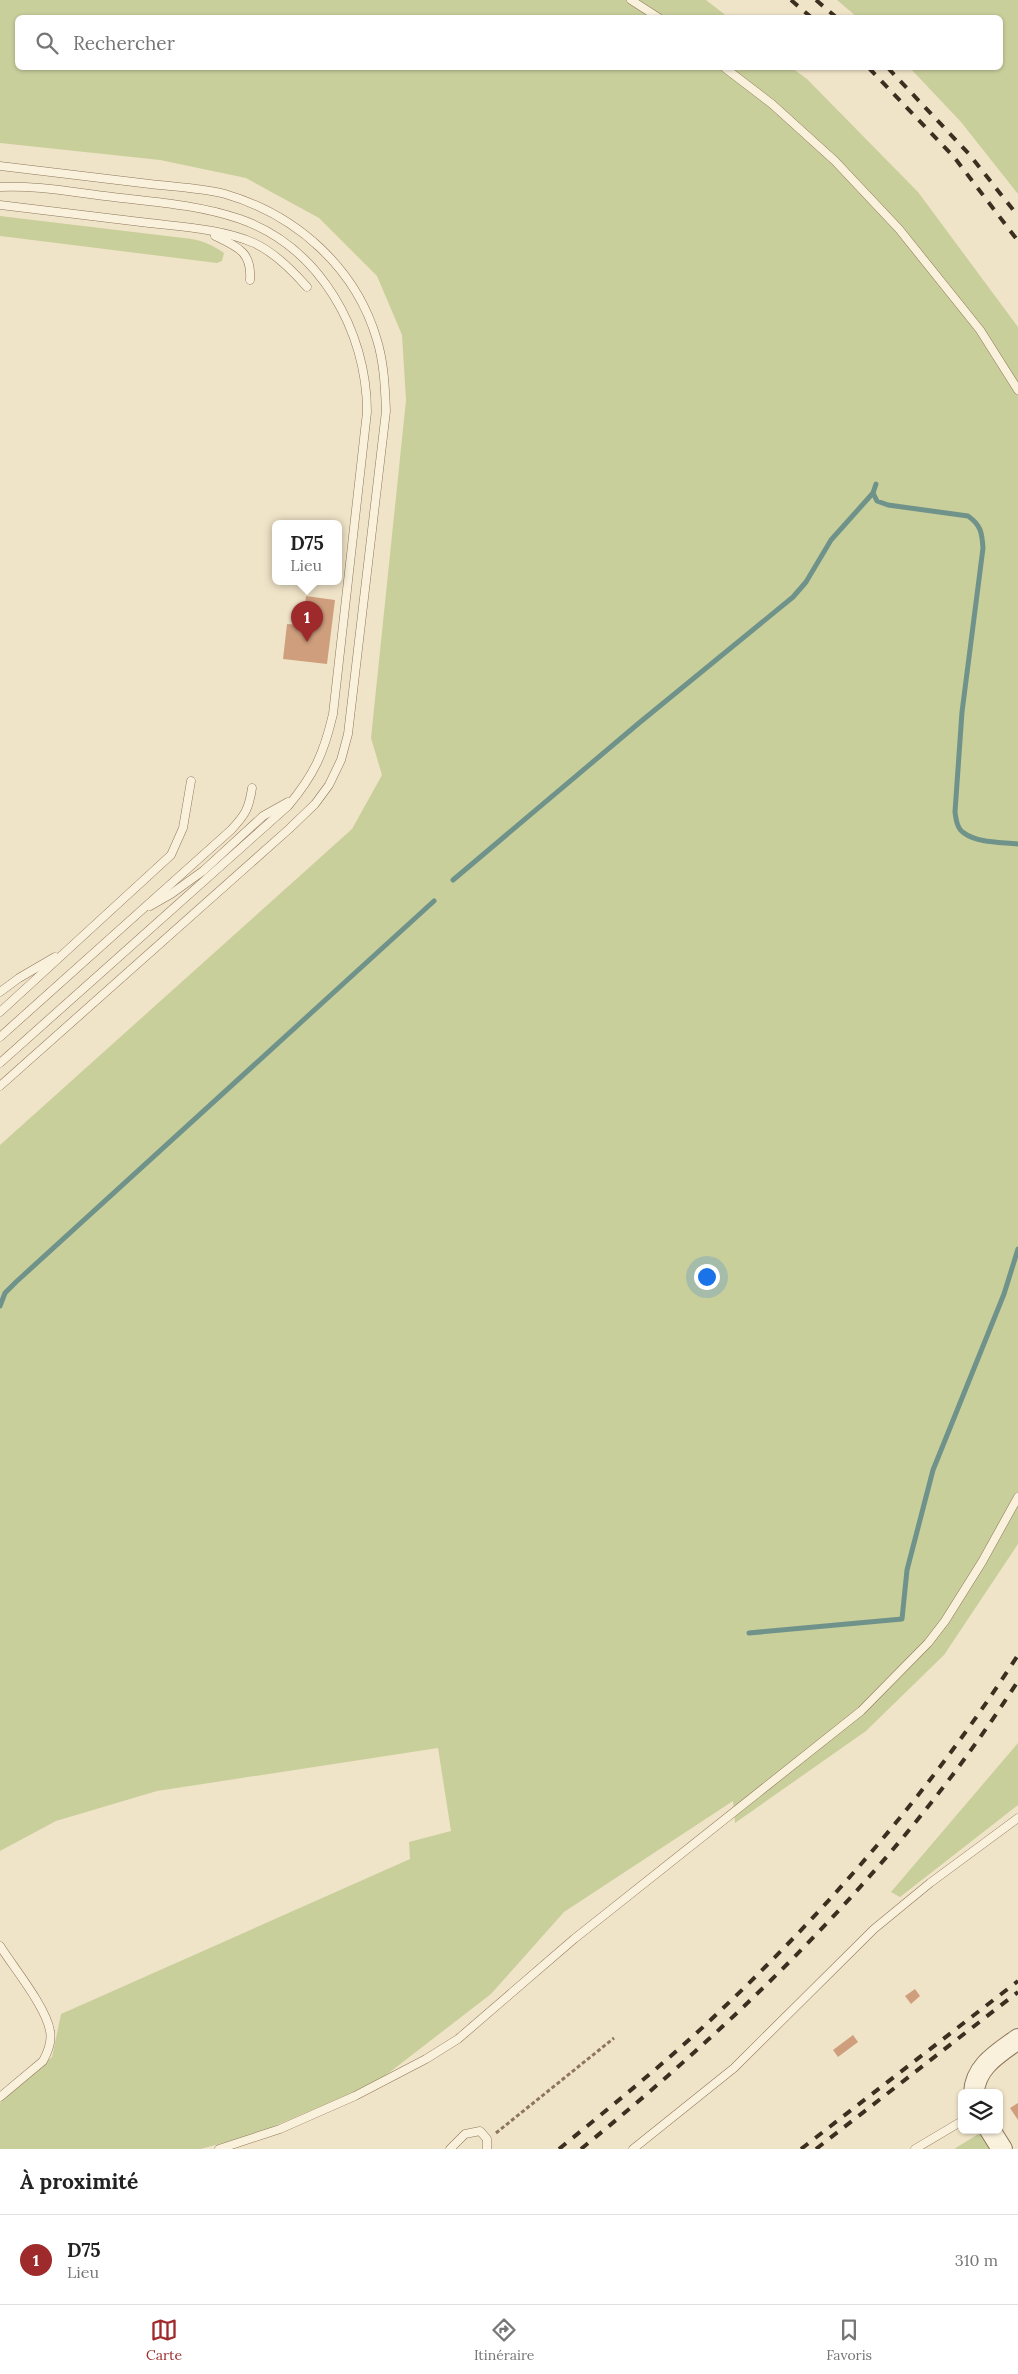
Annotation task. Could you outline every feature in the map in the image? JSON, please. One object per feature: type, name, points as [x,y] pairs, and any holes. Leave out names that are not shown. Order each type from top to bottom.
[{"type":"street","points":[[975,2089],[976,2079],[982,2068],[1018,2039]]},
{"type":"street","points":[[993,2134],[1002,2149]]},
{"type":"lane","points":[[631,0],[654,15]]},
{"type":"lane","points":[[728,70],[772,104],[835,161],[898,229],[980,330],[1018,390]]},
{"type":"lane","points":[[0,166],[224,194],[263,208],[301,230],[345,274],[363,305],[377,340],[384,375],[386,411],[352,706],[341,760],[329,785],[315,804],[289,829],[0,1086]]},
{"type":"lane","points":[[0,187],[29,188],[191,207],[242,220],[285,244],[305,260],[333,295],[347,318],[357,344],[367,391],[367,412],[333,714],[327,742],[319,762],[308,782],[295,798],[0,1063]]},
{"type":"lane","points":[[0,205],[232,236],[254,243],[282,262],[307,287]]},
{"type":"lane","points":[[204,231],[236,246],[245,254],[251,265],[250,280]]},
{"type":"lane","points":[[0,1012],[171,854],[184,828],[191,781]]},
{"type":"lane","points":[[0,1037],[231,830],[250,805],[252,788]]},
{"type":"lane","points":[[138,913],[171,894],[202,871],[263,816],[295,798]]},
{"type":"lane","points":[[0,992],[19,978],[63,952]]},
{"type":"lane","points":[[219,2149],[280,2129],[354,2096],[426,2059],[458,2039],[574,1939],[860,1711],[923,1649],[946,1621],[982,1562],[1018,1497]]},
{"type":"lane","points":[[633,2149],[734,2068],[874,1929],[930,1883],[1018,1818]]},
{"type":"lane","points":[[0,1946],[42,2010],[50,2032],[49,2048],[43,2061],[0,2097]]},
{"type":"lane","points":[[915,2149],[958,2123]]},
{"type":"lane","points":[[450,2149],[465,2134],[480,2131],[487,2139],[488,2149]]},
{"type":"path","points":[[487,2139],[507,2126],[614,2038]]},
{"type":"green space","points":[[0,0],[706,0],[725,15],[15,15],[15,70],[795,70],[807,79],[918,192],[1018,327],[1018,1544],[944,1655],[866,1731],[735,1823],[733,1801],[564,1912],[491,1994],[377,2082],[256,2134],[201,2149],[0,2149],[0,2103],[52,2057],[61,2014],[410,1859],[409,1842],[451,1831],[438,1748],[157,1791],[56,1821],[0,1851],[0,1145],[352,829],[382,775],[371,738],[406,400],[402,335],[377,276],[319,218],[246,178],[160,160],[0,143]]},
{"type":"green space","points":[[837,0],[1018,0],[1018,194],[961,122],[912,70],[1003,70],[1003,15],[855,15]]},
{"type":"green space","points":[[0,216],[192,239],[209,244],[224,253],[222,261],[217,263],[0,236]]},
{"type":"green space","points":[[1018,1743],[1018,1805],[900,1897],[891,1892]]},
{"type":"green space","points":[[981,2134],[990,2149],[954,2149]]},
{"type":"building","points":[[306,596],[335,600],[327,664],[283,659],[287,624],[302,625]]},
{"type":"building","points":[[915,1989],[920,1996],[911,2004],[905,1996]]},
{"type":"building","points":[[853,2035],[858,2042],[838,2057],[833,2050]]},
{"type":"building","points":[[1018,2103],[1018,2120],[1010,2108]]},
{"type":"waterway","points":[[453,880],[639,723],[793,597],[806,582],[831,540],[873,493],[876,484]]},
{"type":"waterway","points":[[873,493],[877,501],[888,505],[968,516],[976,523],[980,530],[983,548],[962,712],[955,812],[957,824],[969,836],[976,839],[1018,844]]},
{"type":"waterway","points":[[0,1306],[5,1293],[16,1282],[434,901]]},
{"type":"waterway","points":[[749,1633],[902,1619],[907,1570],[933,1470],[1004,1294],[1018,1249]]},
{"type":"railway","points":[[791,0],[808,15]]},
{"type":"railway","points":[[816,0],[834,15]]},
{"type":"railway","points":[[871,70],[954,157],[1018,241]]},
{"type":"railway","points":[[890,70],[969,154],[1018,216]]},
{"type":"railway","points":[[559,2149],[641,2082],[701,2029],[762,1970],[842,1886],[917,1797],[986,1704],[1018,1655]]},
{"type":"railway","points":[[581,2149],[643,2098],[703,2044],[762,1989],[818,1932],[873,1873],[924,1811],[973,1748],[1018,1681]]},
{"type":"railway","points":[[801,2149],[1018,1981]]},
{"type":"railway","points":[[816,2149],[1018,1992]]},
{"type":"place","name":"D75","points":[[307,642]]}]
